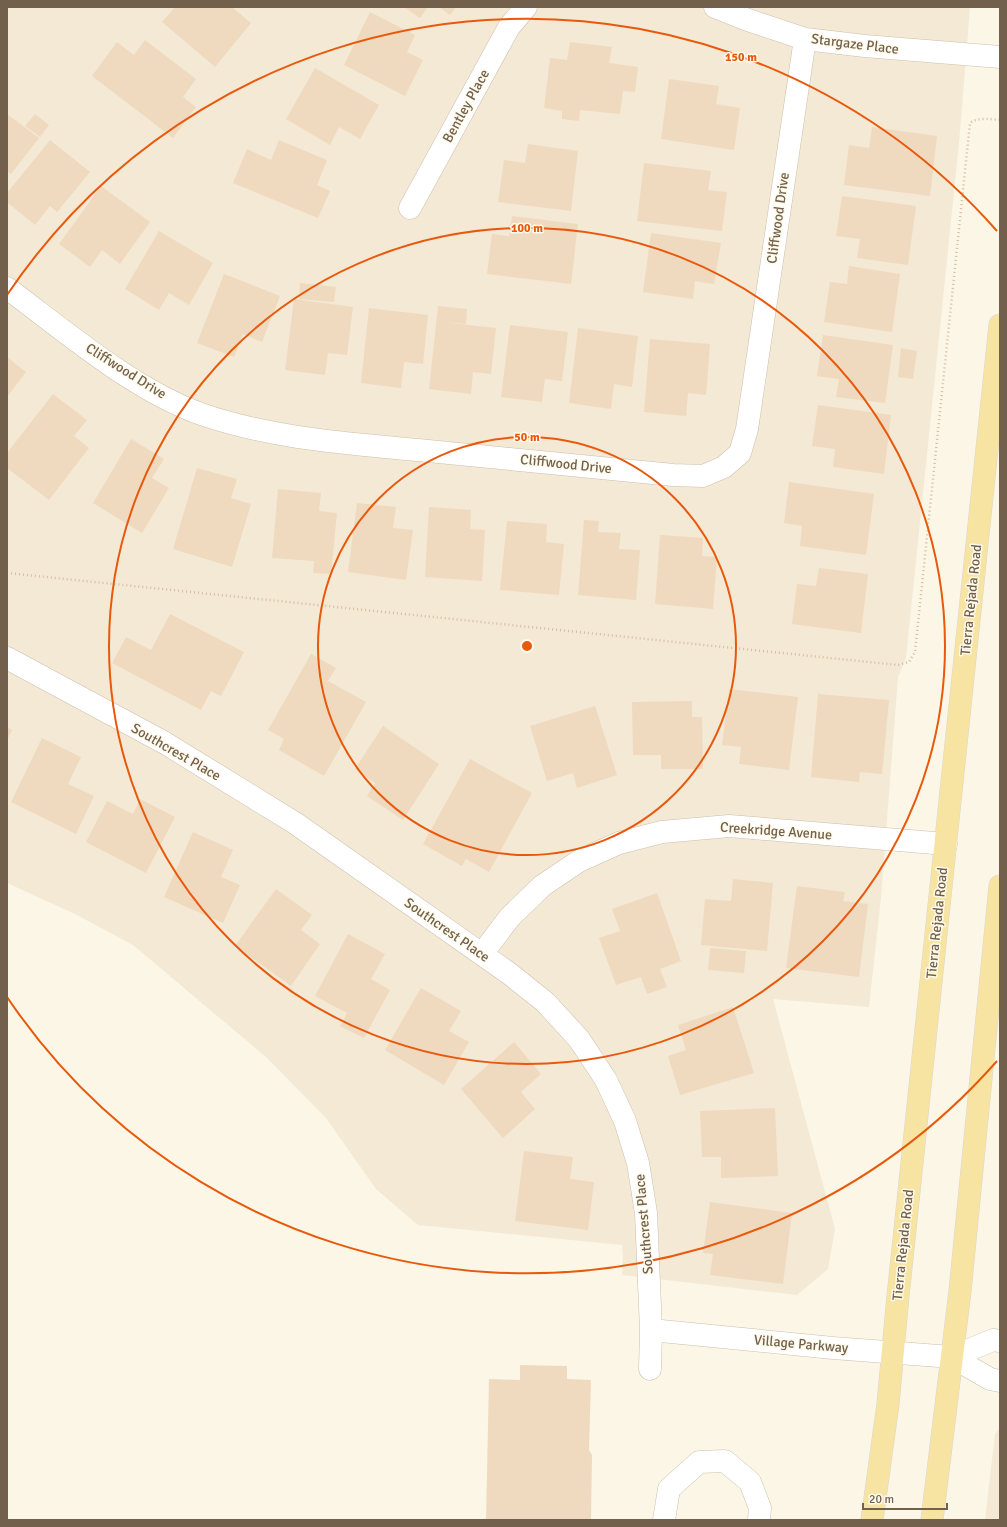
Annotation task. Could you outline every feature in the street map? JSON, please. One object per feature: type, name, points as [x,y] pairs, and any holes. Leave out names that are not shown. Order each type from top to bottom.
[{"type":"main road","name":"Tierra Rejada Road","points":[[872,1520],[888,1404],[898,1292],[1000,325]]},
{"type":"main road","points":[[932,1520],[952,1357],[1000,886]]},
{"type":"street","name":"Bentley Place","points":[[410,208],[509,27],[526,7]]},
{"type":"street","name":"Stargaze Place","points":[[715,7],[805,39],[865,46],[1000,57]]},
{"type":"street","name":"Cliffwood Drive","points":[[7,288],[107,362],[151,391],[200,413],[251,428],[318,440],[665,474],[704,476],[724,467],[740,453],[747,429],[805,39]]},
{"type":"street","name":"Southcrest Place","points":[[7,658],[165,743],[295,823],[482,954],[545,1002],[579,1039],[606,1080],[625,1121],[638,1163],[646,1212],[651,1330],[650,1369]]},
{"type":"street","name":"Creekridge Avenue","points":[[482,954],[510,917],[542,886],[572,865],[619,843],[662,832],[729,826],[946,844]]},
{"type":"street","name":"Village Parkway","points":[[651,1330],[833,1348],[952,1357],[990,1379],[1000,1381]]},
{"type":"street","name":"Village Parkway","points":[[952,1357],[993,1340],[1000,1341]]},
{"type":"street","points":[[664,1520],[669,1489],[699,1462],[725,1462],[750,1482],[760,1508],[759,1520]]},
{"type":"path","points":[[7,573],[898,665],[909,662],[915,652],[970,123],[974,120],[1000,120]]},
{"type":"shaded area","points":[[7,7],[970,7],[959,143],[906,658],[898,677],[881,897],[869,1007],[773,999],[835,1229],[828,1269],[797,1295],[622,1275],[622,1245],[418,1225],[376,1189],[326,1118],[266,1057],[133,945],[75,914],[7,883]]},
{"type":"shaded area","points":[[1000,1428],[1000,1520],[985,1520],[995,1434]]},
{"type":"building","points":[[175,7],[232,7],[251,23],[215,67],[162,22]]},
{"type":"building","points":[[404,7],[428,7],[420,18]]},
{"type":"building","points":[[439,7],[456,7],[450,15]]},
{"type":"building","points":[[370,12],[415,35],[407,52],[423,60],[405,96],[344,65]]},
{"type":"building","points":[[145,40],[196,79],[183,97],[196,107],[173,138],[92,76],[117,42],[134,55]]},
{"type":"building","points":[[570,42],[612,47],[609,63],[638,67],[635,92],[623,91],[620,114],[580,110],[579,121],[562,119],[562,111],[544,108],[550,58],[567,60]]},
{"type":"building","points":[[315,68],[379,105],[360,139],[339,127],[330,145],[286,119]]},
{"type":"building","points":[[669,79],[719,86],[716,104],[740,108],[734,150],[661,139]]},
{"type":"building","points":[[7,114],[39,138],[11,174],[7,171]]},
{"type":"building","points":[[35,114],[49,125],[40,137],[25,126]]},
{"type":"building","points":[[872,127],[937,136],[930,196],[844,185],[849,145],[869,148]]},
{"type":"building","points":[[50,140],[90,172],[57,212],[50,206],[35,225],[7,202],[7,193]]},
{"type":"building","points":[[279,140],[327,160],[317,185],[330,191],[318,218],[233,183],[247,149],[271,160]]},
{"type":"building","points":[[528,144],[578,151],[571,211],[498,202],[504,160],[525,163]]},
{"type":"building","points":[[644,163],[711,171],[708,190],[727,192],[722,231],[637,221]]},
{"type":"building","points":[[101,186],[150,222],[120,264],[102,250],[90,267],[59,244]]},
{"type":"building","points":[[842,196],[916,206],[908,265],[857,258],[860,239],[836,236]]},
{"type":"building","points":[[512,216],[578,224],[571,284],[487,274],[492,234],[509,236]]},
{"type":"building","points":[[159,231],[213,263],[189,305],[169,293],[159,310],[125,289]]},
{"type":"building","points":[[651,233],[721,243],[714,284],[695,281],[693,299],[643,292]]},
{"type":"building","points":[[849,266],[900,274],[892,332],[824,322],[830,282],[847,284]]},
{"type":"building","points":[[224,274],[280,296],[262,342],[243,334],[234,357],[197,343]]},
{"type":"building","points":[[300,283],[336,287],[334,302],[299,299]]},
{"type":"building","points":[[294,299],[353,307],[347,355],[328,353],[325,375],[285,370]]},
{"type":"building","points":[[438,306],[467,309],[466,324],[441,322],[496,328],[491,374],[473,372],[471,394],[429,389]]},
{"type":"building","points":[[369,308],[428,315],[423,364],[404,362],[401,388],[361,383]]},
{"type":"building","points":[[510,325],[568,332],[562,381],[545,379],[542,402],[501,397]]},
{"type":"building","points":[[578,328],[638,336],[632,387],[614,384],[611,409],[569,403]]},
{"type":"building","points":[[823,335],[893,345],[885,403],[836,397],[839,379],[817,376]]},
{"type":"building","points":[[650,339],[710,344],[706,395],[688,393],[686,416],[644,412]]},
{"type":"building","points":[[901,348],[917,351],[913,379],[898,377]]},
{"type":"building","points":[[7,357],[26,372],[7,397]]},
{"type":"building","points":[[53,394],[87,420],[74,436],[89,448],[49,500],[7,468],[7,453]]},
{"type":"building","points":[[818,405],[891,415],[884,474],[833,467],[835,449],[812,446]]},
{"type":"building","points":[[131,439],[164,459],[152,478],[169,488],[142,533],[93,503]]},
{"type":"building","points":[[197,468],[237,479],[231,498],[251,504],[232,567],[173,549]]},
{"type":"building","points":[[789,482],[874,494],[866,555],[800,546],[802,526],[784,523]]},
{"type":"building","points":[[278,489],[321,493],[319,511],[337,513],[331,574],[313,573],[314,561],[272,558]]},
{"type":"building","points":[[357,503],[396,507],[393,528],[413,530],[406,580],[348,572]]},
{"type":"building","points":[[429,507],[471,510],[470,529],[485,530],[482,581],[425,577]]},
{"type":"building","points":[[584,520],[599,521],[598,532],[621,533],[619,549],[640,550],[636,600],[578,595]]},
{"type":"building","points":[[507,521],[547,524],[546,542],[564,544],[559,595],[500,590]]},
{"type":"building","points":[[660,535],[703,538],[702,556],[717,557],[713,609],[655,604]]},
{"type":"building","points":[[819,568],[868,574],[861,633],[792,624],[797,584],[816,586]]},
{"type":"building","points":[[170,614],[244,652],[221,696],[211,691],[201,710],[112,663],[126,637],[151,650]]},
{"type":"building","points":[[311,654],[336,668],[328,681],[366,702],[324,776],[279,750],[284,739],[268,730]]},
{"type":"building","points":[[729,689],[798,697],[789,770],[739,764],[741,747],[722,745]]},
{"type":"building","points":[[818,694],[889,700],[882,774],[860,772],[859,782],[811,777]]},
{"type":"building","points":[[692,701],[692,717],[702,717],[703,769],[661,769],[661,755],[633,755],[632,702]]},
{"type":"building","points":[[595,706],[617,775],[577,788],[573,773],[547,781],[530,726]]},
{"type":"building","points":[[383,726],[439,764],[403,820],[367,796],[375,783],[355,769]]},
{"type":"building","points":[[7,727],[12,730],[7,740]]},
{"type":"building","points":[[42,738],[81,757],[68,784],[94,796],[76,834],[11,802]]},
{"type":"building","points":[[470,759],[532,793],[489,872],[466,859],[462,866],[423,844]]},
{"type":"building","points":[[140,799],[175,817],[146,873],[86,842],[107,801],[133,814]]},
{"type":"building","points":[[193,832],[233,850],[221,877],[240,885],[223,923],[164,897]]},
{"type":"building","points":[[733,879],[773,883],[767,951],[701,945],[705,899],[731,901]]},
{"type":"building","points":[[797,886],[845,892],[843,901],[868,904],[859,977],[786,968]]},
{"type":"building","points":[[276,889],[312,915],[301,930],[320,944],[291,986],[235,946]]},
{"type":"building","points":[[657,893],[681,961],[660,969],[667,987],[647,994],[641,977],[616,985],[599,938],[620,931],[612,909]]},
{"type":"building","points":[[348,934],[385,954],[371,979],[390,990],[364,1038],[340,1026],[347,1013],[315,996]]},
{"type":"building","points":[[710,948],[746,951],[744,973],[708,970]]},
{"type":"building","points":[[421,988],[461,1011],[449,1031],[469,1042],[444,1085],[385,1050]]},
{"type":"building","points":[[733,1007],[754,1073],[680,1095],[668,1056],[686,1050],[678,1025]]},
{"type":"building","points":[[514,1042],[541,1074],[521,1092],[535,1109],[503,1138],[461,1089]]},
{"type":"building","points":[[775,1108],[778,1176],[721,1178],[721,1157],[702,1157],[700,1111]]},
{"type":"building","points":[[524,1151],[573,1157],[570,1179],[594,1182],[588,1230],[515,1221]]},
{"type":"building","points":[[710,1202],[792,1213],[783,1284],[710,1275],[713,1254],[703,1253]]},
{"type":"building","points":[[520,1365],[567,1366],[567,1379],[591,1380],[589,1450],[592,1455],[591,1520],[486,1520],[489,1379],[520,1380]]}]
